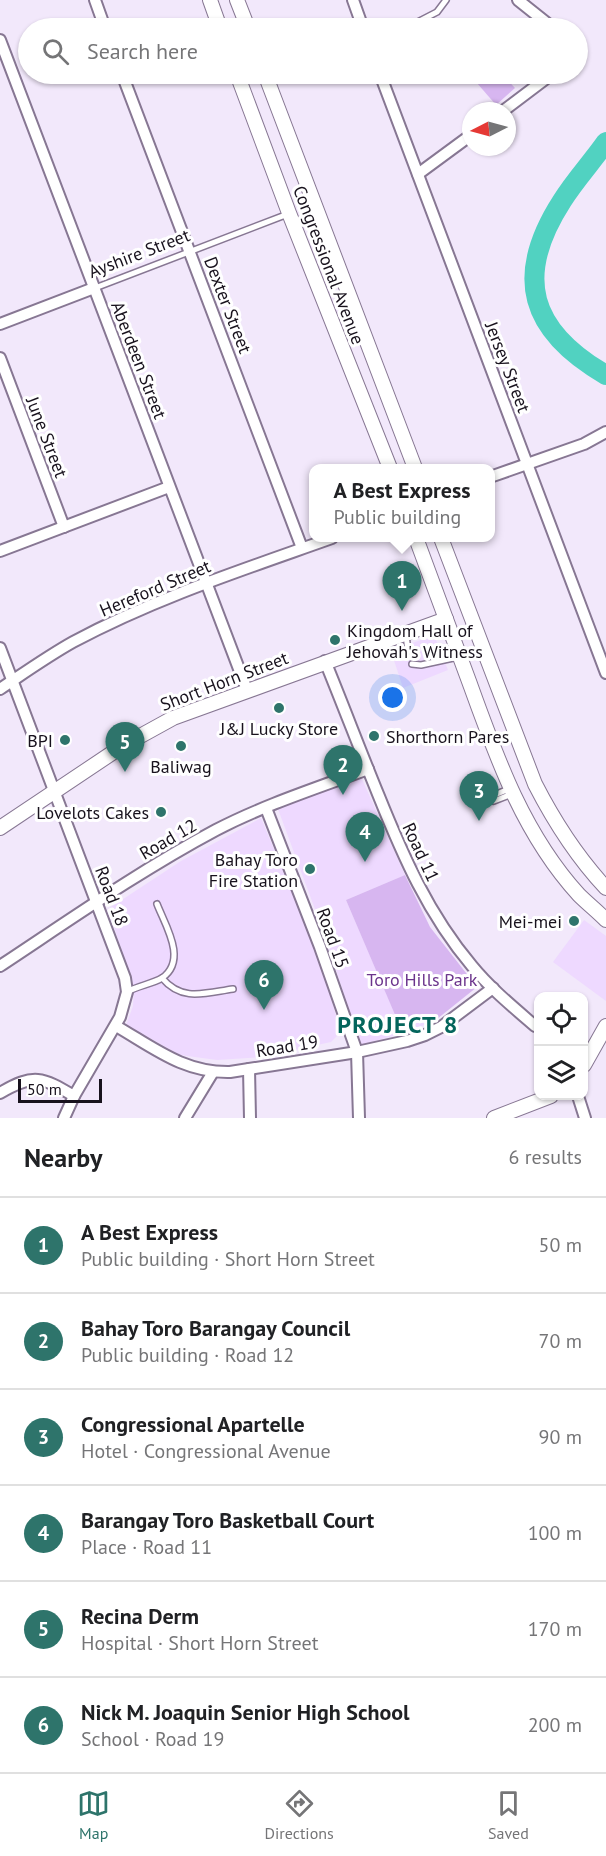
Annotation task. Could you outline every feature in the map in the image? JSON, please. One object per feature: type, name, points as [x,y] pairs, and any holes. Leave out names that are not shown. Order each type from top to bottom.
[{"type":"main road","points":[[210,0],[216,18]]},
{"type":"main road","points":[[237,0],[244,18]]},
{"type":"main road","name":"Congressional Avenue","points":[[241,84],[388,464]]},
{"type":"main road","name":"Congressional Avenue","points":[[269,84],[413,464]]},
{"type":"main road","points":[[418,542],[459,657],[512,791],[528,823],[560,871],[579,895],[606,920]]},
{"type":"main road","points":[[443,542],[535,784],[568,844],[606,888]]},
{"type":"main road","name":"Short Horn Street","points":[[0,828],[124,744],[173,718],[446,619]]},
{"type":"main road","points":[[588,1058],[606,1026]]},
{"type":"main road","points":[[494,1118],[539,1100]]},
{"type":"street","points":[[94,0],[101,18]]},
{"type":"street","points":[[353,0],[359,18]]},
{"type":"street","points":[[518,0],[540,18]]},
{"type":"street","name":"Aberdeen Street","points":[[0,40],[246,690]]},
{"type":"street","name":"Dexter Street","points":[[126,84],[302,548]]},
{"type":"street","name":"Jersey Street","points":[[384,84],[606,673]]},
{"type":"street","points":[[515,102],[539,84]]},
{"type":"street","points":[[418,174],[462,142]]},
{"type":"street","name":"Ayshire Street","points":[[0,324],[94,288]]},
{"type":"street","name":"June Street","points":[[0,358],[64,527]]},
{"type":"street","points":[[495,475],[584,444],[606,432]]},
{"type":"street","points":[[0,551],[169,487]]},
{"type":"street","name":"Hereford Street","points":[[0,689],[82,638],[119,620],[206,584],[318,542]]},
{"type":"street","name":"Road 18","points":[[0,648],[125,978],[125,1003],[116,1026],[74,1096],[64,1118]]},
{"type":"street","name":"Road 11","points":[[325,661],[411,874],[462,954],[493,988],[534,1025]]},
{"type":"street","name":"Road 12","points":[[0,966],[157,864],[216,831],[266,808],[368,769]]},
{"type":"street","name":"Road 15","points":[[266,808],[320,947],[357,1052],[359,1118]]},
{"type":"street","name":"Road 19","points":[[116,1026],[188,1067],[213,1072],[249,1069],[357,1052],[407,1041],[441,1027],[493,988]]},
{"type":"street","points":[[249,1069],[250,1118]]},
{"type":"street","points":[[185,1118],[213,1072]]},
{"type":"street","points":[[0,1093],[34,1079],[47,1080],[74,1096]]},
{"type":"street","points":[[580,1100],[585,1118]]},
{"type":"lane","points":[[425,18],[437,12],[446,0]]},
{"type":"lane","name":"Ayshire Street","points":[[94,288],[289,213]]},
{"type":"lane","points":[[406,633],[408,651]]},
{"type":"lane","points":[[412,664],[421,665],[459,657]]},
{"type":"lane","points":[[484,799],[512,791]]},
{"type":"lane","points":[[494,801],[512,791]]},
{"type":"lane","points":[[126,992],[162,978],[171,968],[175,952],[157,904]]},
{"type":"lane","points":[[162,978],[171,987],[188,994],[232,989]]},
{"type":"shaded area","points":[[434,635],[448,670],[403,688],[391,651]]},
{"type":"shaded area","points":[[361,777],[405,875],[346,900],[396,1016],[437,1019],[411,1031],[360,1045],[326,939],[278,809]]},
{"type":"shaded area","points":[[261,818],[316,949],[341,1032],[331,1042],[263,1057],[217,1060],[180,1055],[126,1025],[133,1006],[134,988],[108,909],[181,861]]},
{"type":"shaded area","points":[[584,920],[606,936],[606,1001],[553,962]]},
{"type":"green space","points":[[478,84],[511,84],[515,88],[499,102],[493,102]]},
{"type":"green space","name":"Toro Hills Park","points":[[405,875],[430,927],[477,987],[437,1019],[396,1017],[346,900]]},
{"type":"waterway","points":[[606,142],[567,193],[547,228],[538,254],[534,278],[537,300],[546,321],[560,340],[580,358],[606,375]]},
{"type":"place","name":"A Best Express","points":[[402,611]]},
{"type":"place","name":"Kingdom Hall of Jehovah's Witness","points":[[335,640]]},
{"type":"place","name":"J&J Lucky Store","points":[[279,708]]},
{"type":"place","name":"Shorthorn Pares","points":[[374,736]]},
{"type":"place","name":"BPI","points":[[65,740]]},
{"type":"place","name":"Baliwag","points":[[181,746]]},
{"type":"place","name":"Recina Derm","points":[[125,772]]},
{"type":"place","name":"Bahay Toro Barangay Council","points":[[343,795]]},
{"type":"place","name":"Lovelots Cakes","points":[[161,812]]},
{"type":"place","name":"Congressional Apartelle","points":[[479,821]]},
{"type":"place","name":"Barangay Toro Basketball Court","points":[[365,862]]},
{"type":"place","name":"Bahay Toro Fire Station","points":[[310,869]]},
{"type":"place","name":"Mei-mei","points":[[574,921]]},
{"type":"place","name":"Nick M. Joaquin Senior High School","points":[[264,1010]]},
{"type":"district","name":"PROJECT 8","points":[[398,1024]]}]
